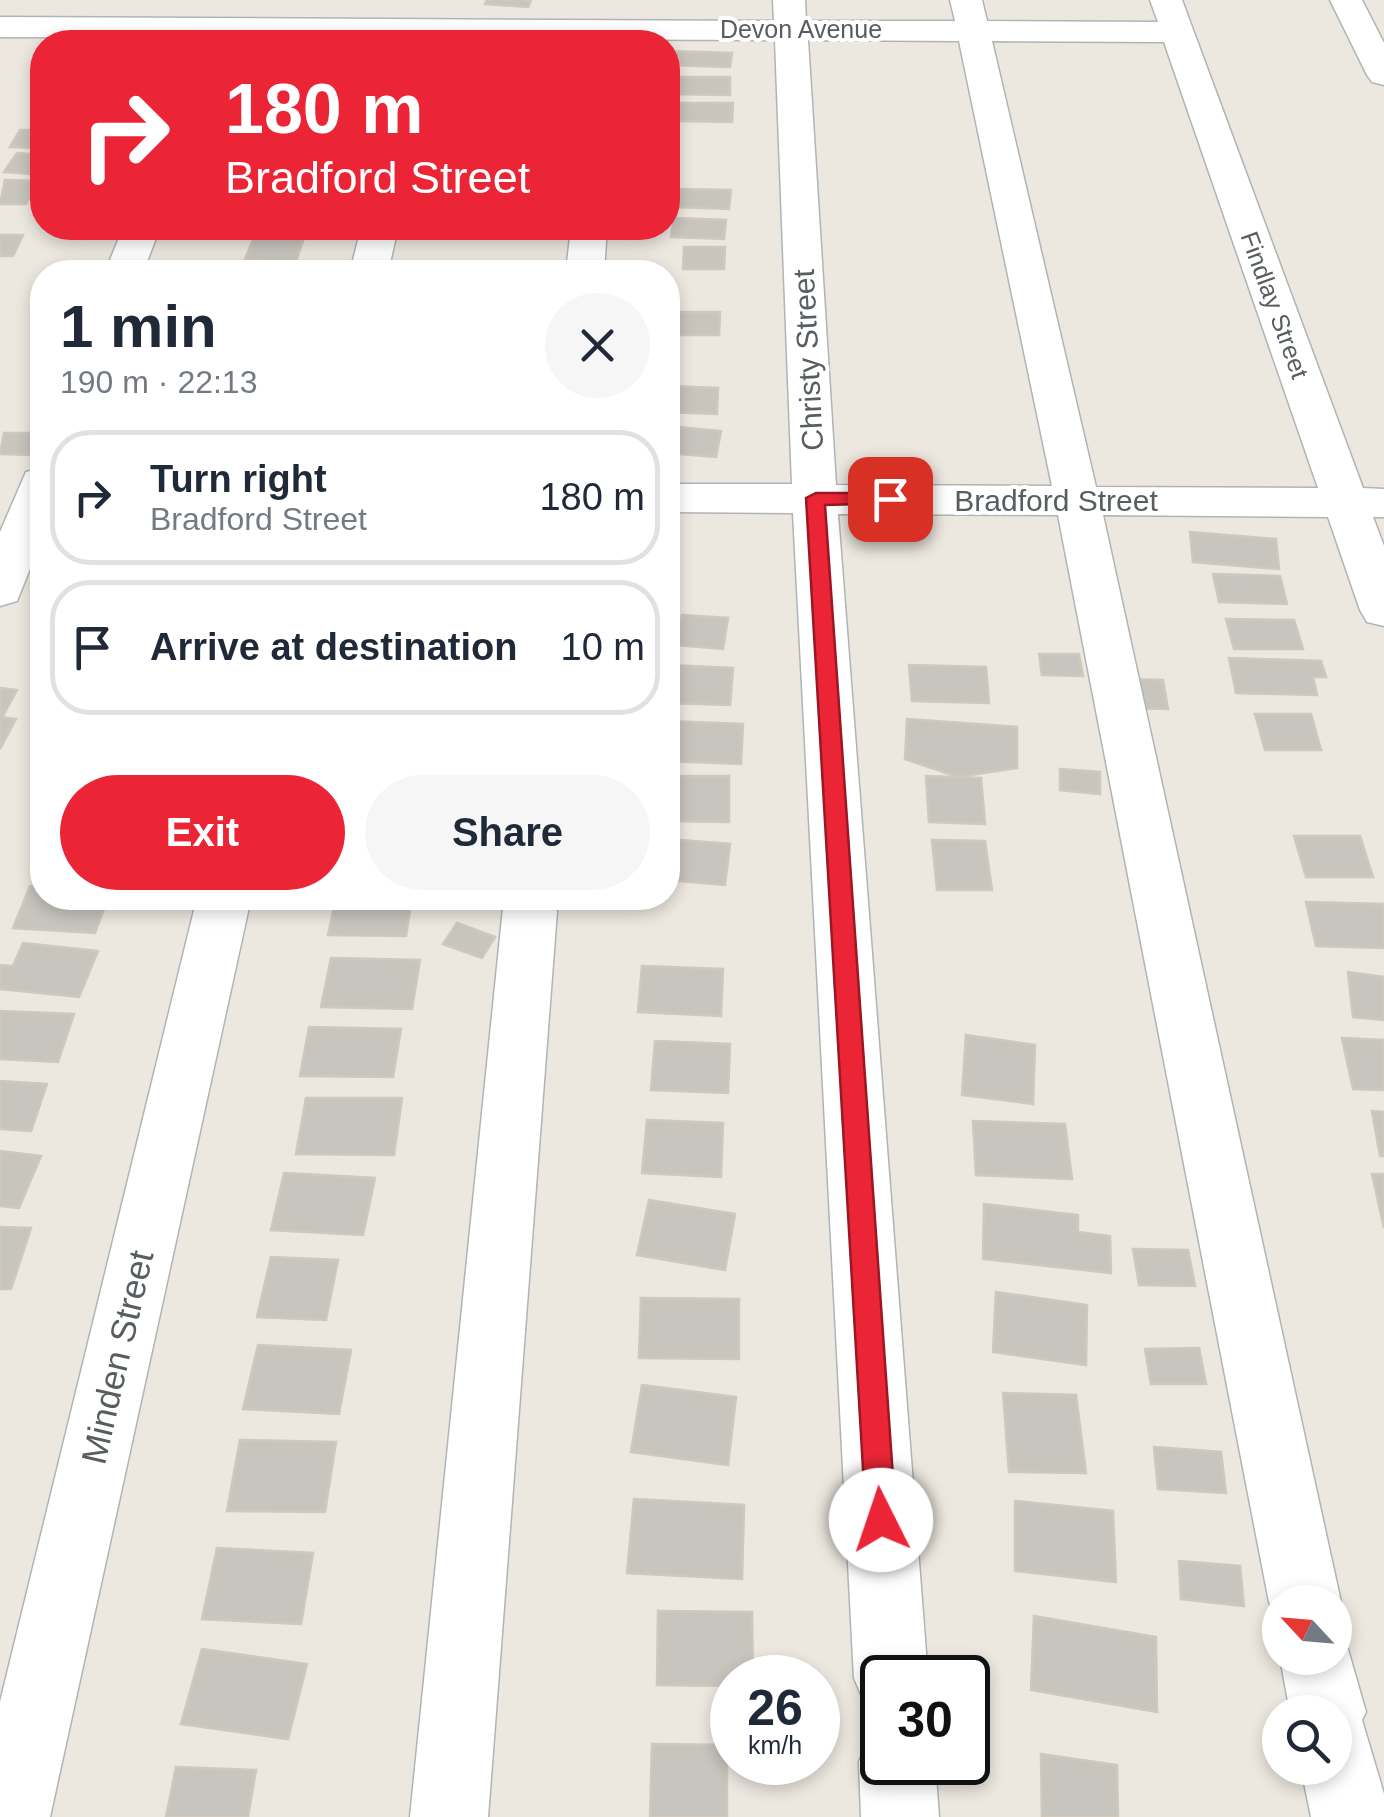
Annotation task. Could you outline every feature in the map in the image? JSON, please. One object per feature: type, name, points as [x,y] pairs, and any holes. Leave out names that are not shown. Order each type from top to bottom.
[{"type":"street","points":[[1346,0],[1384,75]]},
{"type":"street","name":"Devon Avenue","points":[[292,30],[426,23],[606,24],[790,15],[1172,16]]},
{"type":"street","name":"Christy Street","points":[[790,15],[816,498],[890,1655]]},
{"type":"street","points":[[970,15],[1078,500],[1301,1585]]},
{"type":"street","name":"Findlay Street","points":[[1172,16],[1365,503],[1384,610]]},
{"type":"street","name":"Devon Avenue","points":[[2,30],[30,31]]},
{"type":"street","points":[[0,590],[30,493]]},
{"type":"street","name":"Bradford Street","points":[[680,498],[1365,503]]},
{"type":"street","name":"Minden Street","points":[[11,1817],[221,910]]},
{"type":"street","points":[[449,1817],[530,910]]},
{"type":"street","points":[[898,1785],[900,1817]]},
{"type":"street","points":[[1343,1785],[1350,1817]]},
{"type":"building","points":[[487,0],[531,0],[528,7],[485,4]]},
{"type":"building","points":[[680,51],[732,53],[730,67],[680,65]]},
{"type":"building","points":[[680,77],[730,77],[730,95],[680,94]]},
{"type":"building","points":[[680,103],[733,103],[732,122],[680,121]]},
{"type":"building","points":[[20,130],[30,130],[30,148],[10,147]]},
{"type":"building","points":[[17,153],[30,154],[30,174],[4,172]]},
{"type":"building","points":[[5,180],[30,181],[26,204],[0,204]]},
{"type":"building","points":[[680,189],[731,190],[729,209],[680,207]]},
{"type":"building","points":[[680,218],[726,220],[724,239],[680,237]]},
{"type":"building","points":[[0,235],[23,235],[13,256],[0,256]]},
{"type":"building","points":[[253,240],[303,240],[296,260],[245,259]]},
{"type":"building","points":[[684,247],[725,247],[724,269],[683,269]]},
{"type":"building","points":[[680,312],[720,312],[719,335],[680,335]]},
{"type":"building","points":[[680,386],[718,388],[717,414],[680,412]]},
{"type":"building","points":[[680,427],[721,431],[716,457],[680,454]]},
{"type":"building","points":[[4,433],[30,433],[30,455],[0,454]]},
{"type":"building","points":[[1190,532],[1276,539],[1279,569],[1193,562]]},
{"type":"building","points":[[1213,574],[1280,576],[1287,604],[1219,602]]},
{"type":"building","points":[[682,615],[728,618],[723,649],[680,645]]},
{"type":"building","points":[[1226,619],[1294,620],[1303,649],[1234,649]]},
{"type":"building","points":[[1039,654],[1079,654],[1083,676],[1042,675]]},
{"type":"building","points":[[1229,658],[1321,661],[1326,677],[1313,677],[1317,695],[1236,693]]},
{"type":"building","points":[[909,665],[986,667],[989,703],[912,701]]},
{"type":"building","points":[[680,666],[733,668],[730,705],[680,703]]},
{"type":"building","points":[[1121,679],[1163,680],[1168,709],[1126,708]]},
{"type":"building","points":[[0,688],[17,690],[3,716],[0,716]]},
{"type":"building","points":[[1255,714],[1311,714],[1321,750],[1265,750]]},
{"type":"building","points":[[0,717],[16,719],[0,749]]},
{"type":"building","points":[[907,719],[1017,727],[1017,768],[958,777],[905,759]]},
{"type":"building","points":[[680,721],[743,724],[741,764],[680,761]]},
{"type":"building","points":[[1060,769],[1100,772],[1100,794],[1060,790]]},
{"type":"building","points":[[680,776],[729,776],[729,822],[680,821]]},
{"type":"building","points":[[926,776],[981,778],[985,824],[929,822]]},
{"type":"building","points":[[1294,836],[1360,836],[1373,877],[1306,877]]},
{"type":"building","points":[[680,840],[730,844],[725,885],[680,881]]},
{"type":"building","points":[[932,840],[985,841],[992,890],[937,890]]},
{"type":"building","points":[[30,886],[30,910],[104,910],[95,933],[13,928]]},
{"type":"building","points":[[1306,902],[1384,904],[1384,948],[1316,946]]},
{"type":"building","points":[[333,910],[410,910],[406,936],[328,935]]},
{"type":"building","points":[[457,923],[495,937],[482,958],[443,944]]},
{"type":"building","points":[[23,943],[98,951],[79,997],[0,989],[0,965],[13,966]]},
{"type":"building","points":[[331,958],[420,960],[412,1009],[321,1007]]},
{"type":"building","points":[[642,966],[723,969],[721,1016],[638,1012]]},
{"type":"building","points":[[1348,972],[1384,977],[1384,1020],[1353,1017]]},
{"type":"building","points":[[0,1011],[74,1014],[58,1062],[0,1059]]},
{"type":"building","points":[[309,1027],[401,1029],[393,1077],[300,1076]]},
{"type":"building","points":[[966,1035],[1035,1045],[1033,1104],[962,1095]]},
{"type":"building","points":[[1342,1038],[1384,1040],[1384,1090],[1353,1089]]},
{"type":"building","points":[[655,1041],[730,1044],[728,1093],[651,1090]]},
{"type":"building","points":[[0,1081],[47,1084],[31,1131],[0,1129]]},
{"type":"building","points":[[306,1098],[402,1098],[394,1155],[296,1154]]},
{"type":"building","points":[[1372,1111],[1384,1112],[1384,1156],[1380,1156]]},
{"type":"building","points":[[647,1120],[723,1123],[721,1177],[642,1173]]},
{"type":"building","points":[[973,1121],[1065,1124],[1072,1179],[976,1175]]},
{"type":"building","points":[[0,1151],[41,1156],[19,1208],[0,1206]]},
{"type":"building","points":[[284,1173],[375,1178],[363,1235],[271,1230]]},
{"type":"building","points":[[1372,1174],[1384,1174],[1384,1228]]},
{"type":"building","points":[[649,1200],[735,1214],[725,1270],[637,1255]]},
{"type":"building","points":[[984,1204],[1078,1215],[1078,1232],[1110,1236],[1111,1273],[983,1259]]},
{"type":"building","points":[[0,1227],[31,1228],[11,1289],[0,1289]]},
{"type":"building","points":[[1133,1249],[1188,1250],[1195,1286],[1139,1285]]},
{"type":"building","points":[[271,1257],[338,1260],[326,1320],[257,1317]]},
{"type":"building","points":[[996,1292],[1087,1305],[1086,1365],[993,1352]]},
{"type":"building","points":[[641,1298],[739,1299],[739,1359],[639,1358]]},
{"type":"building","points":[[258,1345],[351,1350],[339,1414],[243,1409]]},
{"type":"building","points":[[1199,1348],[1206,1384],[1151,1384],[1145,1349]]},
{"type":"building","points":[[642,1385],[736,1397],[728,1465],[631,1452]]},
{"type":"building","points":[[1003,1393],[1076,1395],[1086,1473],[1009,1472]]},
{"type":"building","points":[[240,1440],[336,1442],[325,1512],[227,1511]]},
{"type":"building","points":[[1154,1447],[1221,1452],[1226,1493],[1158,1489]]},
{"type":"building","points":[[634,1499],[744,1505],[742,1579],[627,1573]]},
{"type":"building","points":[[1015,1501],[1113,1511],[1116,1582],[1015,1571]]},
{"type":"building","points":[[217,1548],[313,1553],[301,1624],[202,1619]]},
{"type":"building","points":[[1179,1561],[1240,1566],[1244,1606],[1181,1599]]},
{"type":"building","points":[[658,1611],[752,1612],[753,1655],[710,1655],[710,1686],[657,1685]]},
{"type":"building","points":[[1034,1616],[1156,1637],[1157,1712],[1031,1690]]},
{"type":"building","points":[[202,1649],[307,1664],[288,1739],[181,1724]]},
{"type":"building","points":[[652,1744],[710,1745],[710,1785],[727,1785],[727,1817],[650,1817]]},
{"type":"building","points":[[1041,1754],[1117,1765],[1118,1817],[1042,1817]]},
{"type":"building","points":[[176,1767],[256,1770],[248,1817],[166,1817]]},
{"type":"route","points":[[881,1520],[816,498],[890,499]]}]
